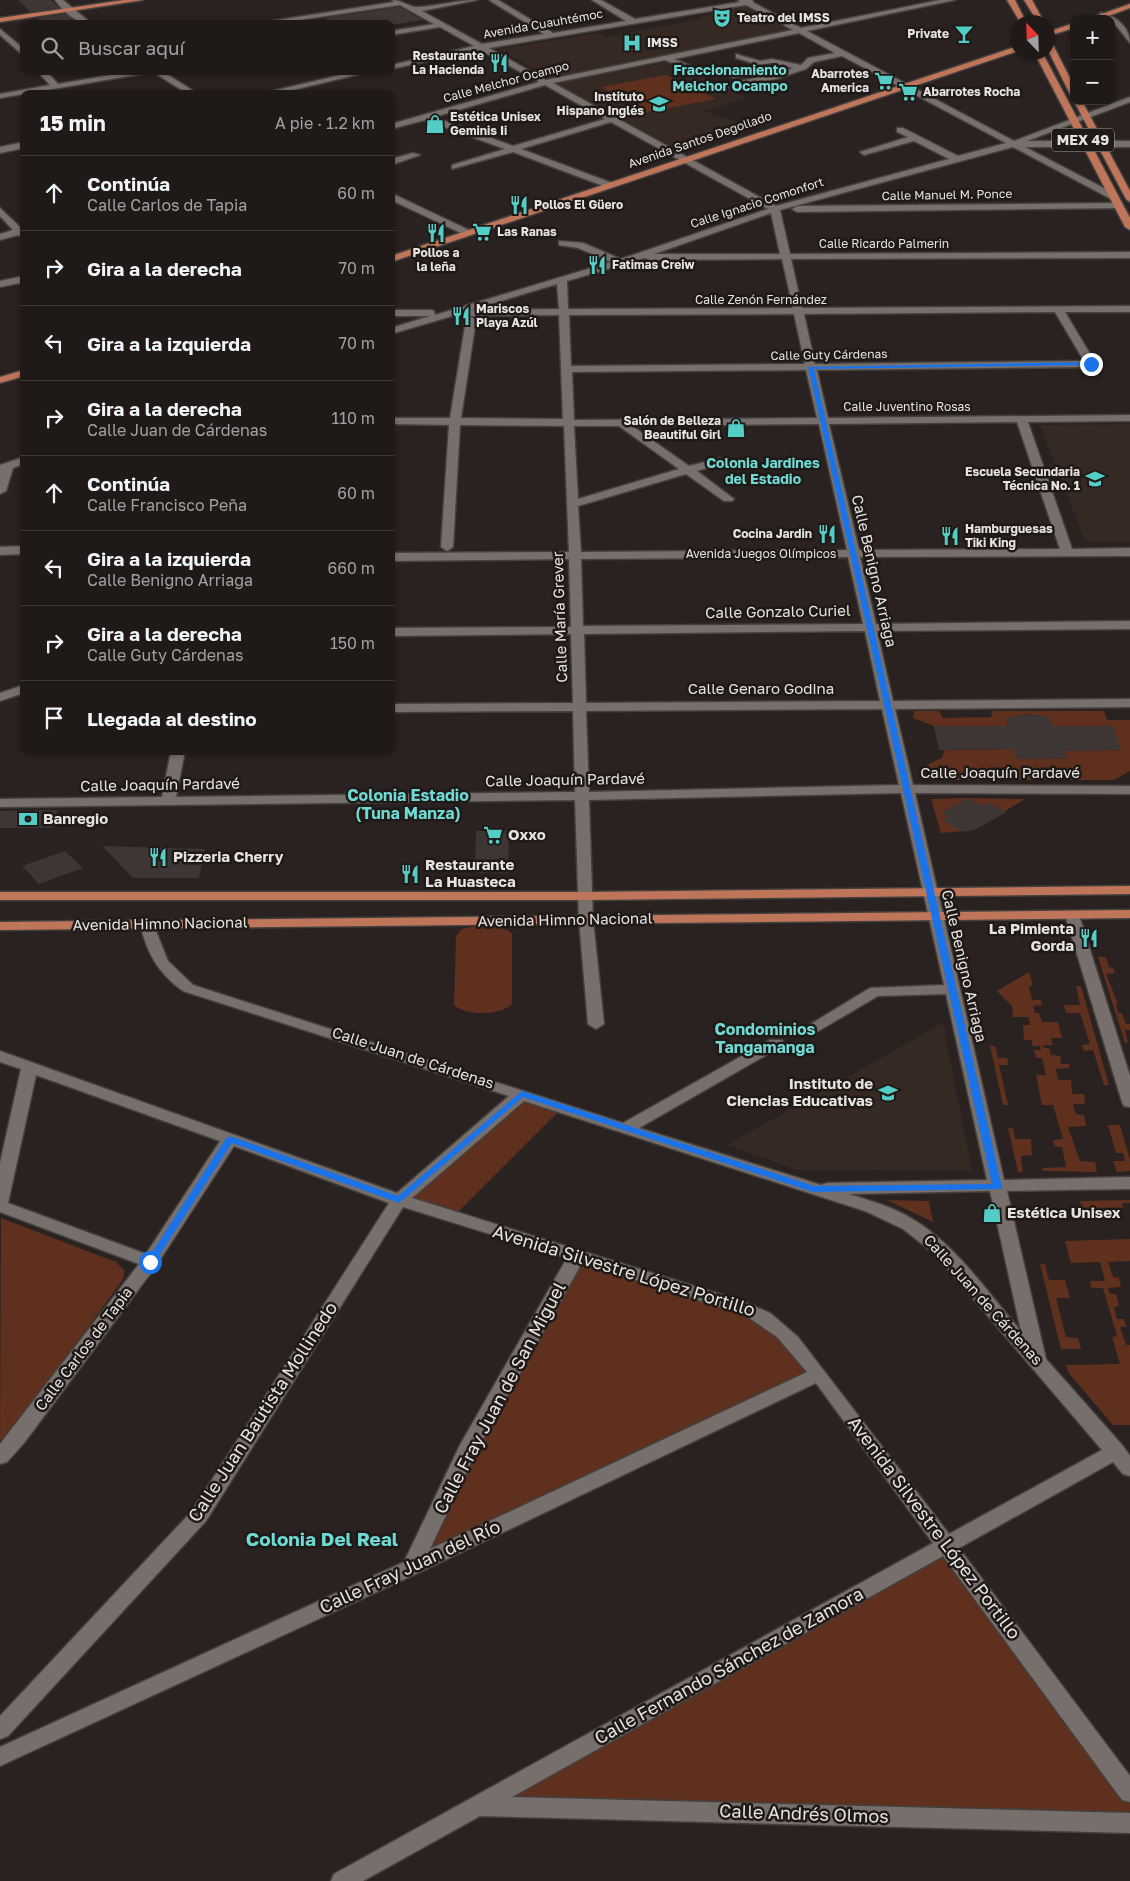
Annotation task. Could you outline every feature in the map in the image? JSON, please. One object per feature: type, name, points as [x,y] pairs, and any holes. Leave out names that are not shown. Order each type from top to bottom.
[{"type":"main road","points":[[0,14],[103,0]]},
{"type":"main road","points":[[0,20],[63,5],[139,0]]},
{"type":"main road","points":[[1011,0],[1019,15]]},
{"type":"main road","points":[[1028,0],[1037,15]]},
{"type":"main road","points":[[1111,15],[1129,8]]},
{"type":"main road","points":[[1055,32],[1070,26]]},
{"type":"main road","points":[[1055,36],[1070,30]]},
{"type":"main road","name":"Avenida Santos Degollado","points":[[395,258],[680,157],[1010,46]]},
{"type":"main road","name":"Avenida Santos Degollado","points":[[902,83],[1010,50]]},
{"type":"main road","points":[[1055,57],[1070,86]]},
{"type":"main road","name":"MEX 49","points":[[1042,60],[1130,227]]},
{"type":"main road","name":"MEX 49","points":[[1080,105],[1099,144],[1130,199]]},
{"type":"main road","name":"Avenida Santos Degollado","points":[[395,251],[458,229],[605,184]]},
{"type":"main road","points":[[0,372],[20,367]]},
{"type":"main road","points":[[0,380],[20,374]]},
{"type":"main road","name":"Avenida Himno Nacional","points":[[0,896],[585,896],[1130,890]]},
{"type":"main road","name":"Avenida Himno Nacional","points":[[0,926],[1130,914]]},
{"type":"street","points":[[415,10],[473,0]]},
{"type":"street","points":[[494,0],[553,36]]},
{"type":"street","points":[[597,1],[611,0]]},
{"type":"street","name":"Avenida Cuauhtémoc","points":[[395,66],[481,47],[634,22],[744,1],[760,0]]},
{"type":"street","name":"Calle Melchor Ocampo","points":[[395,126],[547,82],[800,29],[951,0]]},
{"type":"street","points":[[276,20],[399,1],[775,209]]},
{"type":"street","points":[[597,1],[634,22]]},
{"type":"street","points":[[744,1],[1114,197]]},
{"type":"street","points":[[63,5],[83,20]]},
{"type":"street","points":[[395,32],[441,25]]},
{"type":"street","points":[[1115,26],[1130,41]]},
{"type":"street","points":[[0,31],[20,50]]},
{"type":"street","points":[[727,86],[773,77],[802,68],[811,60],[844,53]]},
{"type":"street","points":[[739,56],[759,63],[772,61],[802,68]]},
{"type":"street","points":[[666,58],[702,73],[715,72],[744,76],[762,72]]},
{"type":"street","points":[[45,75],[56,87]]},
{"type":"street","points":[[37,90],[126,75]]},
{"type":"street","points":[[163,75],[187,90]]},
{"type":"street","points":[[282,90],[351,75]]},
{"type":"street","points":[[0,96],[20,93]]},
{"type":"street","name":"Calle Ignacio Comonfort","points":[[395,330],[637,257],[775,209],[1012,144],[1130,99]]},
{"type":"street","points":[[426,117],[605,184]]},
{"type":"street","points":[[455,168],[612,119]]},
{"type":"street","points":[[900,130],[956,159]]},
{"type":"street","points":[[864,152],[915,138]]},
{"type":"street","points":[[1012,144],[1130,144]]},
{"type":"street","points":[[0,150],[20,146]]},
{"type":"street","points":[[395,161],[416,155]]},
{"type":"street","points":[[395,200],[468,233]]},
{"type":"street","name":"Calle Manuel M. Ponce","points":[[775,209],[1119,206]]},
{"type":"street","name":"Calle Benigno Arriaga","points":[[775,209],[1037,1361]]},
{"type":"street","points":[[0,211],[20,231]]},
{"type":"street","points":[[0,237],[20,233]]},
{"type":"street","points":[[562,243],[580,245],[620,262]]},
{"type":"street","name":"Calle Ricardo Palmerin","points":[[637,257],[786,258],[1130,255]]},
{"type":"street","name":"Calle María Grever","points":[[562,279],[575,551],[586,920],[596,1024]]},
{"type":"street","points":[[0,284],[20,280]]},
{"type":"street","name":"Calle Zenón Fernández","points":[[395,321],[564,317],[1062,313],[1130,309]]},
{"type":"street","name":"Calle Zenón Fernández","points":[[395,313],[564,317]]},
{"type":"street","name":"Calle Zenón Fernández","points":[[1062,313],[1130,316]]},
{"type":"street","name":"Calle Guty Cárdenas","points":[[566,369],[1091,364],[1062,313]]},
{"type":"street","points":[[395,563],[447,547],[454,425],[471,320]]},
{"type":"street","name":"Calle Juventino Rosas","points":[[395,429],[454,425],[594,422],[1130,418]]},
{"type":"street","points":[[1022,420],[1066,548]]},
{"type":"street","name":"Calle Juventino Rosas","points":[[395,421],[454,425]]},
{"type":"street","points":[[620,422],[728,499]]},
{"type":"street","points":[[0,491],[4,467],[20,461]]},
{"type":"street","points":[[572,504],[720,461]]},
{"type":"street","name":"Avenida Juegos Olímpicos","points":[[1066,548],[1130,543]]},
{"type":"street","name":"Avenida Juegos Olímpicos","points":[[395,547],[575,551]]},
{"type":"street","name":"Avenida Juegos Olímpicos","points":[[395,557],[575,551],[852,549],[1066,548],[1130,552]]},
{"type":"street","points":[[0,551],[20,550]]},
{"type":"street","points":[[0,560],[20,560]]},
{"type":"street","name":"Calle Gonzalo Curiel","points":[[395,632],[1130,625]]},
{"type":"street","points":[[0,697],[20,690]]},
{"type":"street","name":"Calle Genaro Godina","points":[[395,708],[1130,703]]},
{"type":"street","points":[[168,801],[177,755]]},
{"type":"street","name":"Calle Joaquín Pardavé","points":[[0,803],[582,796],[907,789],[1130,790]]},
{"type":"street","points":[[1072,915],[1130,1102]]},
{"type":"street","name":"Calle Juan de Cárdenas","points":[[147,924],[154,952],[172,977],[188,988],[356,1039],[879,1210],[919,1229],[942,1251],[1130,1469]]},
{"type":"street","points":[[809,1030],[875,991],[952,989]]},
{"type":"street","points":[[624,1128],[776,1043]]},
{"type":"street","name":"Avenida Silvestre López Portillo","points":[[0,1056],[399,1200],[759,1313],[786,1333],[819,1374],[1130,1793]]},
{"type":"street","points":[[0,1201],[30,1067]]},
{"type":"street","name":"Calle Juan Bautista Mollinedo","points":[[0,1730],[198,1516],[399,1200],[522,1094]]},
{"type":"street","name":"Calle Carlos de Tapia","points":[[0,1457],[17,1438],[150,1262],[230,1139]]},
{"type":"street","points":[[813,1189],[998,1187],[1130,1183]]},
{"type":"street","points":[[0,1206],[150,1262]]},
{"type":"street","name":"Calle Fray Juan de San Miguel","points":[[411,1567],[470,1445],[577,1256]]},
{"type":"street","name":"Calle Fray Juan del Río","points":[[0,1757],[411,1567],[819,1374]]},
{"type":"street","name":"Calle Fernando Sánchez de Zamora","points":[[342,1881],[1116,1451]]},
{"type":"street","name":"Calle Andrés Olmos","points":[[478,1806],[1130,1823]]},
{"type":"shaded area","name":"IMSS","points":[[748,6],[794,29],[554,79],[498,49],[599,33],[607,37],[701,19],[701,17]]},
{"type":"shaded area","name":"Instituto Hispano Inglés","points":[[669,62],[747,98],[704,111],[752,127],[683,149],[675,148],[554,83]]},
{"type":"shaded area","points":[[666,75],[716,99],[647,112],[601,87]]},
{"type":"shaded area","name":"Escuela Secundaria Técnica No. 1","points":[[1130,424],[1130,541],[1085,541],[1040,425]]},
{"type":"shaded area","points":[[914,711],[939,711],[943,718],[992,717],[991,711],[1104,711],[1107,720],[1130,720],[1130,771],[1114,780],[929,780],[925,766],[942,758],[945,750],[1014,749],[1017,759],[1066,758],[1064,751],[1121,750],[1112,726],[1052,726],[1049,717],[1027,714],[1006,718],[1008,726],[934,726],[913,718]]},
{"type":"shaded area","points":[[931,799],[1025,799],[974,830],[941,833]]},
{"type":"shaded area","points":[[471,927],[499,927],[512,934],[512,1004],[500,1011],[474,1013],[459,1009],[454,1005],[456,936],[462,929]]},
{"type":"shaded area","points":[[1098,957],[1106,957],[1109,967],[1113,968],[1115,973],[1106,974],[1118,1004],[1116,1005],[1118,1013],[1122,1013],[1126,1024],[1130,1024],[1130,1030],[1125,1030],[1128,1042],[1125,1043]]},
{"type":"shaded area","points":[[1029,972],[1033,986],[1029,986],[1032,1000],[1041,1000],[1042,1005],[1033,1006],[1035,1013],[1039,1013],[1042,1022],[1058,1022],[1062,1038],[1051,1038],[1053,1045],[1043,1045],[1044,1048],[1049,1048],[1051,1055],[1060,1056],[1061,1064],[1069,1064],[1069,1068],[1056,1069],[1058,1080],[1071,1080],[1072,1094],[1084,1094],[1085,1104],[1073,1104],[1076,1114],[1084,1115],[1086,1126],[1068,1127],[1080,1161],[1095,1162],[1097,1172],[1043,1171],[1042,1168],[1066,1167],[1062,1147],[1055,1147],[1053,1140],[1063,1139],[1053,1105],[1042,1105],[1036,1075],[1046,1075],[1042,1058],[1036,1058],[1034,1050],[1041,1050],[1040,1046],[1033,1046],[1031,1040],[1024,1040],[1023,1025],[1030,1025],[1029,1017],[1013,1017],[1012,1006],[997,991]]},
{"type":"shaded area","points":[[1076,986],[1081,986],[1109,1085],[1104,1085],[1093,1050],[1084,1051],[1082,1045],[1090,1044],[1080,1013],[1066,1013],[1064,1005],[1080,1005]]},
{"type":"shaded area","name":"Instituto de Ciencias Educativas","points":[[943,1023],[972,1171],[797,1170],[727,1145]]},
{"type":"shaded area","points":[[990,1046],[995,1046],[998,1058],[1007,1058],[1009,1065],[999,1065],[1008,1105],[1003,1105]]},
{"type":"shaded area","points":[[522,1094],[563,1107],[453,1217],[399,1200]]},
{"type":"shaded area","points":[[1108,1125],[1120,1125],[1130,1160],[1130,1171],[1117,1172],[1113,1161],[1125,1161],[1123,1153],[1116,1153]]},
{"type":"shaded area","points":[[1008,1128],[1013,1128],[1015,1139],[1031,1139],[1032,1155],[1021,1156],[1023,1172],[1018,1172]]},
{"type":"shaded area","points":[[887,1200],[929,1201],[933,1222]]},
{"type":"shaded area","points":[[1130,1200],[1130,1203],[1122,1203],[1123,1208],[1083,1209],[1080,1201]]},
{"type":"shaded area","points":[[1,1218],[116,1262],[125,1271],[123,1279],[16,1426],[0,1441]]},
{"type":"shaded area","points":[[1130,1239],[1130,1261],[1108,1262],[1113,1277],[1119,1278],[1121,1287],[1108,1288],[1110,1294],[1116,1294],[1119,1306],[1114,1307],[1117,1319],[1124,1319],[1126,1327],[1120,1327],[1126,1345],[1130,1345],[1130,1425],[1113,1425],[1068,1372],[1066,1365],[1120,1364],[1112,1337],[1117,1336],[1103,1288],[1091,1288],[1090,1281],[1105,1281],[1100,1262],[1071,1263],[1065,1241]]},
{"type":"shaded area","points":[[577,1256],[759,1313],[819,1374],[411,1567]]},
{"type":"shaded area","points":[[1040,1264],[1045,1264],[1049,1280],[1065,1280],[1070,1298],[1056,1298],[1066,1337],[1078,1338],[1081,1349],[1061,1349]]},
{"type":"shaded area","points":[[947,1544],[1130,1793],[1130,1823],[478,1806]]},
{"type":"building","points":[[18,0],[51,0],[59,8],[31,12]]},
{"type":"building","points":[[400,7],[423,20],[395,24],[395,20],[326,20],[326,18]]},
{"type":"building","points":[[65,14],[73,20],[40,20],[38,18]]},
{"type":"building","points":[[1027,714],[1049,717],[1052,726],[1113,726],[1121,750],[1064,751],[1067,758],[1017,759],[1014,749],[939,750],[934,726],[1008,726],[1006,718]]},
{"type":"building","points":[[968,798],[983,806],[989,803],[1007,812],[974,830],[963,832],[942,820],[949,817],[941,813]]},
{"type":"building","name":"Banregio","points":[[58,810],[52,828],[0,828],[0,811]]},
{"type":"building","points":[[476,831],[509,831],[508,873],[475,873]]},
{"type":"building","name":"Pizzeria Cherry","points":[[102,846],[205,849],[199,878],[133,878]]},
{"type":"building","points":[[65,851],[83,868],[39,884],[22,866]]},
{"type":"place","name":"Teatro del IMSS","points":[[722,18]]},
{"type":"place","name":"Private","points":[[964,34]]},
{"type":"place","name":"IMSS","points":[[632,43]]},
{"type":"place","name":"Restaurante La Hacienda","points":[[499,63]]},
{"type":"place","name":"Abarrotes America","points":[[884,81]]},
{"type":"place","name":"Abarrotes Rocha","points":[[908,92]]},
{"type":"place","name":"Instituto Hispano Inglés","points":[[659,104]]},
{"type":"place","name":"Estética Unisex Geminis Ii","points":[[435,124]]},
{"type":"place","name":"Pollos El Güero","points":[[519,205]]},
{"type":"place","name":"Las Ranas","points":[[482,232]]},
{"type":"place","name":"Pollos a la leña","points":[[436,233]]},
{"type":"place","name":"Fatimas Creiw","points":[[597,265]]},
{"type":"place","name":"Mariscos Playa Azúl","points":[[461,316]]},
{"type":"place","name":"Salón de Belleza Beautiful Girl","points":[[736,428]]},
{"type":"place","name":"Escuela Secundaria Técnica No. 1","points":[[1095,479]]},
{"type":"place","name":"Cocina Jardin","points":[[827,534]]},
{"type":"place","name":"Hamburguesas Tiki King","points":[[950,536]]},
{"type":"place","name":"Banregio","points":[[28,819]]},
{"type":"place","name":"Oxxo","points":[[493,835]]},
{"type":"place","name":"Pizzeria Cherry","points":[[158,857]]},
{"type":"place","name":"Restaurante La Huasteca","points":[[410,874]]},
{"type":"place","name":"La Pimienta Gorda","points":[[1089,938]]},
{"type":"place","name":"Instituto de Ciencias Educativas","points":[[888,1093]]},
{"type":"place","name":"Estética Unisex","points":[[992,1213]]},
{"type":"district","name":"Fraccionamiento Melchor Ocampo","points":[[730,78]]},
{"type":"district","name":"Colonia Jardines del Estadio","points":[[763,472]]},
{"type":"district","name":"Colonia Estadio (Tuna Manza)","points":[[408,804]]},
{"type":"district","name":"Condominios Tangamanga","points":[[765,1038]]},
{"type":"district","name":"Colonia Del Real","points":[[322,1539]]},
{"type":"route","points":[[150,1262],[230,1139],[399,1200],[522,1094],[813,1189],[998,1187],[811,367],[1091,364]]}]
